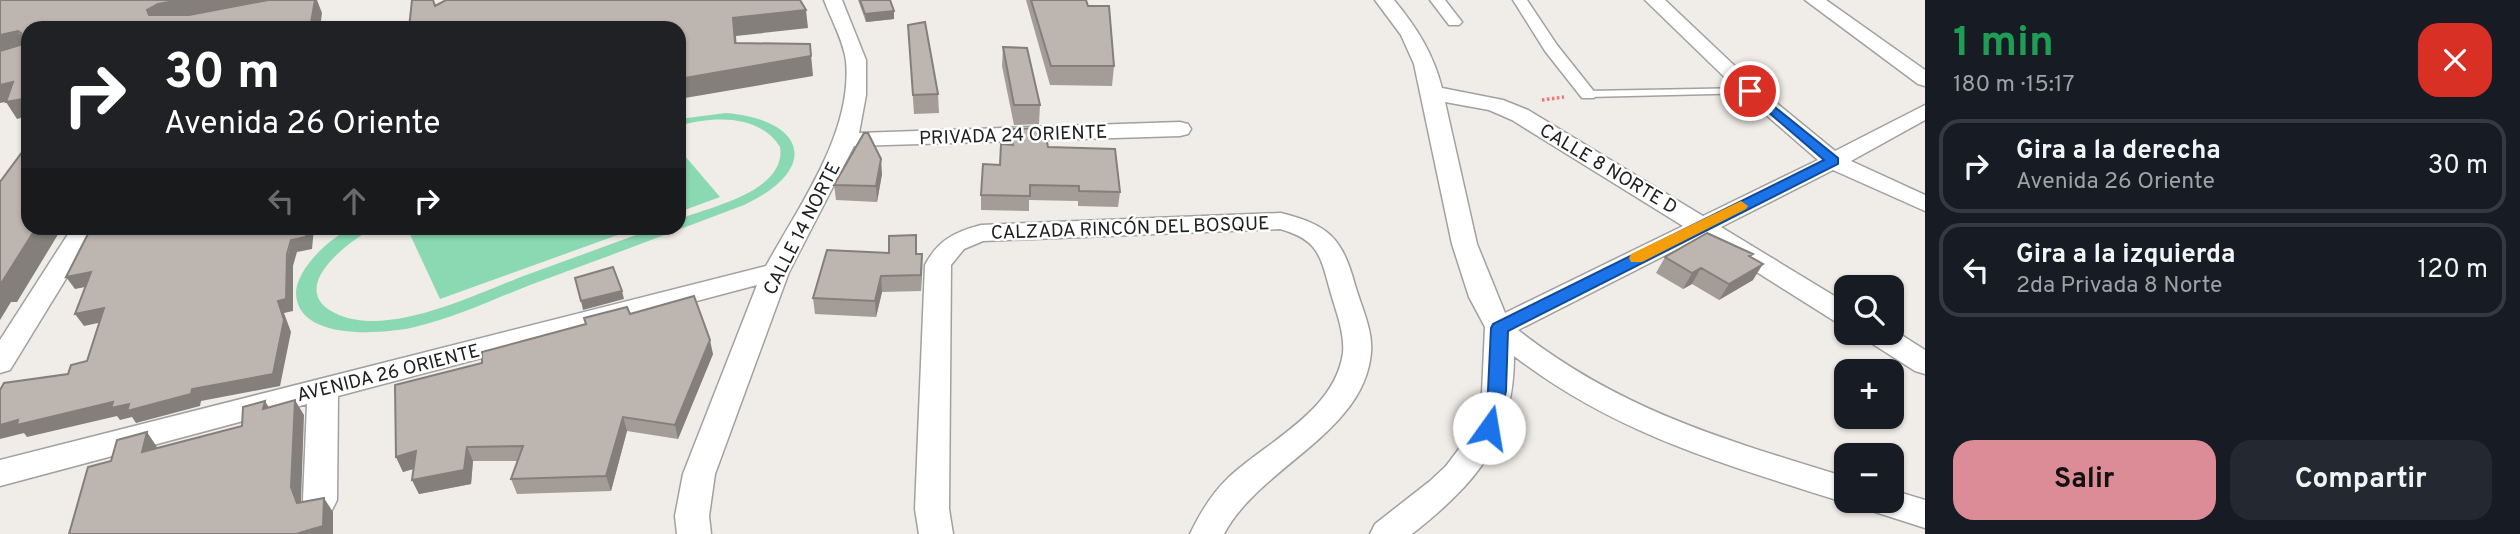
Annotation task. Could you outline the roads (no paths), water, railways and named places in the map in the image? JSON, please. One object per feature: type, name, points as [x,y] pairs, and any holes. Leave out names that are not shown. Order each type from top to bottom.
[{"type":"street","name":"CALLE 14 NORTE","points":[[694,534],[692,516],[699,474],[776,272],[846,140],[855,95],[856,60],[833,0]]},
{"type":"street","points":[[1384,0],[1418,46],[1433,93],[1462,234],[1475,275],[1499,328],[1554,374],[1624,413],[1724,452],[1834,486]]},
{"type":"street","points":[[1437,0],[1454,22]]},
{"type":"street","points":[[1520,0],[1551,48],[1588,94]]},
{"type":"street","points":[[1654,0],[1750,91],[1833,161],[1925,204]]},
{"type":"street","points":[[1814,0],[1925,80]]},
{"type":"street","name":"CALLE 8 NORTE D","points":[[1433,93],[1496,105],[1520,114],[1834,308]]},
{"type":"street","points":[[1499,328],[1833,161],[1925,111]]},
{"type":"street","name":"PRIVADA 24 ORIENTE","points":[[846,140],[1180,129]]},
{"type":"street","name":"CALZADA RINCÓN DEL BOSQUE","points":[[936,534],[932,509],[938,265],[945,250],[960,238],[981,233],[1282,221],[1306,228],[1323,238],[1333,252],[1357,349],[1354,374],[1340,399],[1213,517],[1207,534]]},
{"type":"street","points":[[0,363],[80,235]]},
{"type":"street","name":"AVENIDA 26 ORIENTE","points":[[0,473],[776,272]]},
{"type":"street","points":[[1387,534],[1449,484],[1473,458],[1489,428],[1497,391],[1499,328]]},
{"type":"street","points":[[1895,345],[1925,364]]},
{"type":"street","points":[[320,500],[323,388]]},
{"type":"street","points":[[1904,507],[1925,514]]},
{"type":"lane","points":[[1588,94],[1750,91]]}]
